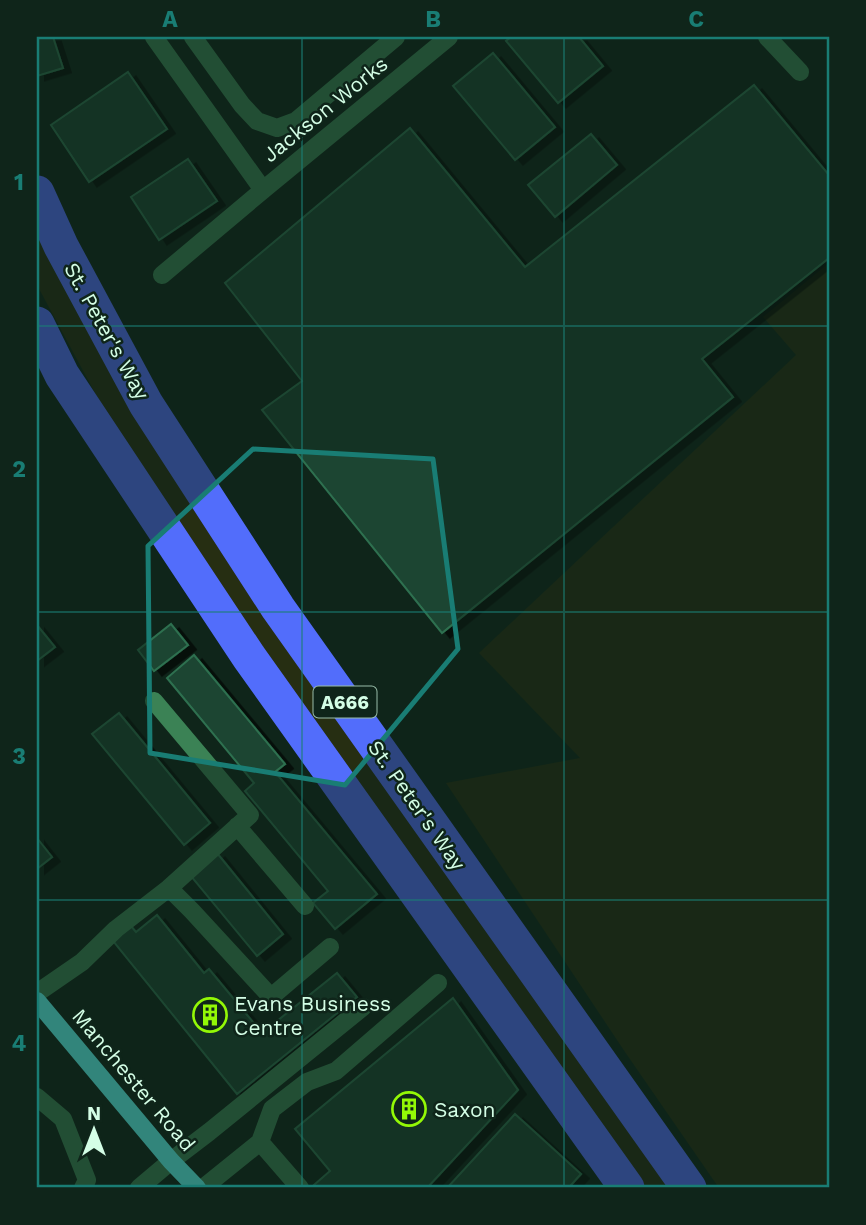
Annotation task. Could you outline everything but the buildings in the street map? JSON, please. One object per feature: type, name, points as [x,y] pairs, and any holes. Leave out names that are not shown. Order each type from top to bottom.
[{"type":"highway","name":"St. Peter's Way","points":[[37,193],[61,246],[146,404],[271,597],[689,1188]]},
{"type":"highway","name":"A666","points":[[37,324],[62,375],[250,657],[627,1188]]},
{"type":"highway","points":[[37,338],[62,375]]},
{"type":"main road","name":"Manchester Road","points":[[37,1001],[197,1188]]},
{"type":"street","name":"Jackson Works","points":[[154,37],[263,190]]},
{"type":"street","points":[[194,37],[242,105],[257,121],[277,128],[296,121],[396,37]]},
{"type":"street","name":"Jackson Works","points":[[162,275],[449,37]]},
{"type":"street","points":[[767,37],[800,72]]},
{"type":"street","points":[[37,993],[82,962],[116,929],[169,888],[250,815],[154,701]]},
{"type":"street","points":[[237,826],[305,906]]},
{"type":"street","points":[[169,888],[271,997],[330,947]]},
{"type":"street","points":[[203,1188],[260,1142],[272,1109],[307,1082],[336,1071],[438,983]]},
{"type":"street","points":[[139,1188],[363,1007]]},
{"type":"street","points":[[37,1097],[63,1119],[88,1180],[83,1188]]},
{"type":"street","points":[[260,1142],[300,1188]]},
{"type":"highlighted area","points":[[253,449],[433,459],[458,649],[345,785],[150,753],[148,546]]},
{"type":"green space","points":[[37,226],[674,1188],[640,1188],[251,631],[102,406],[37,285]]},
{"type":"green space","points":[[829,263],[829,1188],[719,1188],[446,783],[580,758],[479,653],[796,355],[763,317]]},
{"type":"place","name":"Evans Business Centre","points":[[210,1015]]},
{"type":"place","name":"Saxon","points":[[409,1109]]}]
